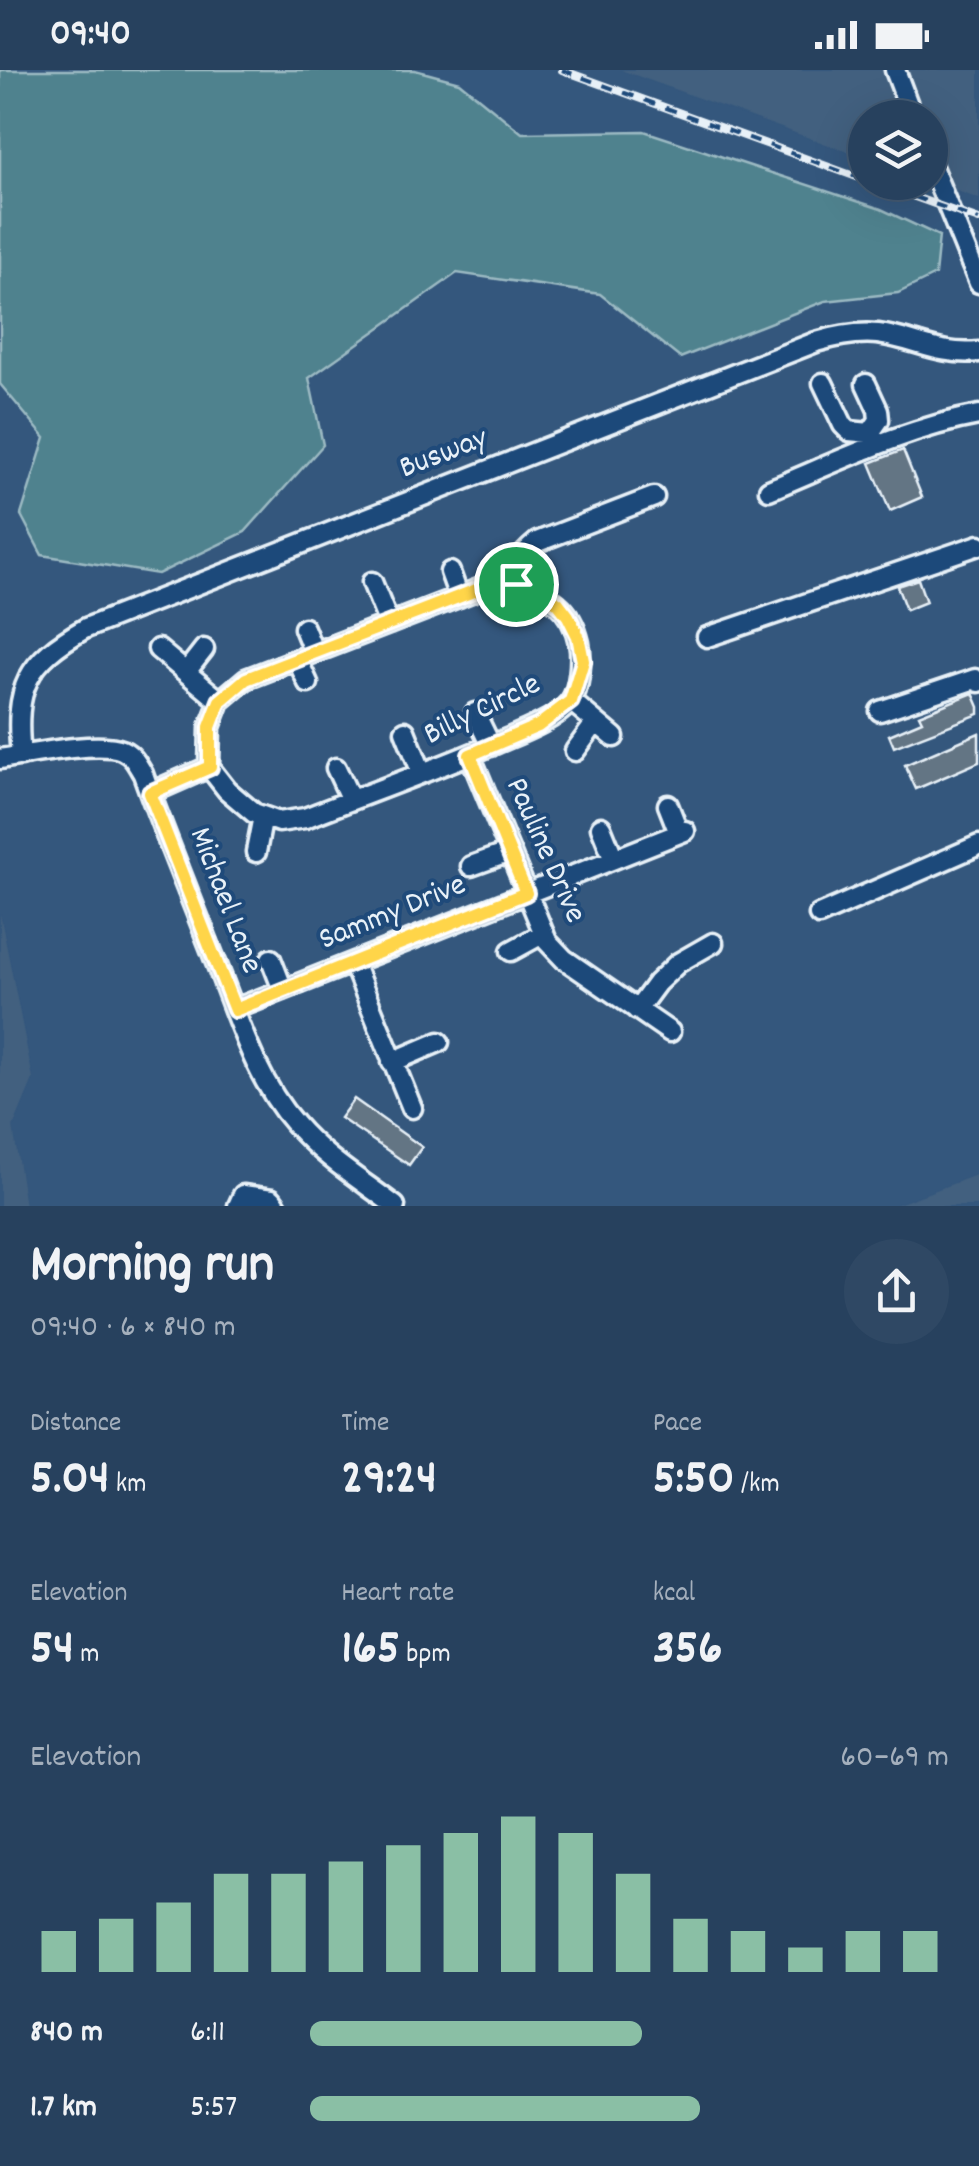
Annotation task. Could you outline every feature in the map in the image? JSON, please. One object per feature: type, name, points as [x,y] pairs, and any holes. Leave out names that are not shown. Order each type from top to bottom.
[{"type":"street","points":[[895,70],[906,100]]},
{"type":"street","points":[[945,200],[979,283]]},
{"type":"street","name":"Busway","points":[[21,756],[17,720],[20,696],[31,674],[44,655],[86,628],[816,342],[877,334],[950,353],[979,352]]},
{"type":"street","points":[[823,383],[843,425],[874,439]]},
{"type":"street","points":[[866,384],[880,420],[874,439]]},
{"type":"street","points":[[769,490],[874,439],[979,415]]},
{"type":"street","points":[[256,852],[263,816],[227,790],[210,767],[210,727],[220,701],[246,679],[484,587],[516,584],[521,555],[536,542],[654,497]]},
{"type":"street","points":[[708,637],[979,546]]},
{"type":"street","points":[[450,572],[460,596]]},
{"type":"street","points":[[372,582],[390,624]]},
{"type":"street","name":"Billy Circle","points":[[263,816],[279,822],[305,818],[538,726],[571,701],[583,661],[578,636],[558,603],[544,593],[516,584]]},
{"type":"street","points":[[304,628],[308,683]]},
{"type":"street","points":[[158,649],[220,701]]},
{"type":"street","points":[[186,672],[204,649]]},
{"type":"street","points":[[880,711],[975,679],[979,682]]},
{"type":"street","points":[[571,701],[614,737]]},
{"type":"street","points":[[475,713],[491,746]]},
{"type":"street","points":[[575,751],[596,722]]},
{"type":"street","points":[[405,731],[422,773]]},
{"type":"street","name":"Michael Lane","points":[[21,756],[97,746],[118,748],[132,756],[144,774],[265,1080],[296,1126],[335,1164],[396,1206]]},
{"type":"street","name":"Pauline Drive","points":[[470,755],[547,942],[670,1032]]},
{"type":"street","points":[[0,759],[21,756]]},
{"type":"street","points":[[150,793],[210,767]]},
{"type":"street","points":[[336,768],[352,800]]},
{"type":"street","name":"Sammy Drive","points":[[235,1010],[682,832],[668,805]]},
{"type":"street","points":[[601,826],[614,858]]},
{"type":"street","points":[[819,915],[979,845]]},
{"type":"street","points":[[471,866],[510,852]]},
{"type":"street","points":[[511,951],[544,933]]},
{"type":"street","points":[[637,1010],[678,962],[713,944]]},
{"type":"street","points":[[271,959],[283,990]]},
{"type":"street","points":[[353,962],[412,1108]]},
{"type":"street","points":[[392,1062],[438,1042]]},
{"type":"street","points":[[238,1206],[243,1195],[272,1199],[278,1206]]},
{"type":"shaded area","points":[[621,70],[979,70],[979,199],[948,188],[948,100],[848,100],[848,152]]},
{"type":"shaded area","points":[[0,914],[33,1079],[13,1127],[25,1206],[0,1206]]},
{"type":"shaded area","points":[[979,1174],[979,1206],[893,1206]]},
{"type":"green space","points":[[0,70],[415,70],[459,82],[522,133],[644,131],[881,209],[939,236],[935,275],[898,293],[825,301],[680,358],[600,294],[457,273],[309,378],[323,445],[245,532],[158,574],[42,555],[21,515],[45,438],[0,384]]},
{"type":"building","points":[[903,450],[922,497],[890,511],[870,463]]},
{"type":"building","points":[[918,579],[926,602],[906,610],[897,586]]},
{"type":"building","points":[[973,693],[979,714],[894,747],[889,735],[922,721],[919,715]]},
{"type":"building","points":[[979,733],[979,762],[916,789],[905,765]]},
{"type":"building","points":[[354,1099],[422,1147],[409,1165],[340,1118]]},
{"type":"railway","points":[[562,70],[848,174]]},
{"type":"railway","points":[[923,200],[979,220]]},
{"type":"route","points":[[516,584],[544,593],[558,603],[578,636],[583,661],[571,701],[538,726],[470,755],[526,893],[235,1010],[150,793],[210,767],[210,727],[220,701],[246,679],[484,587],[516,584]]}]
